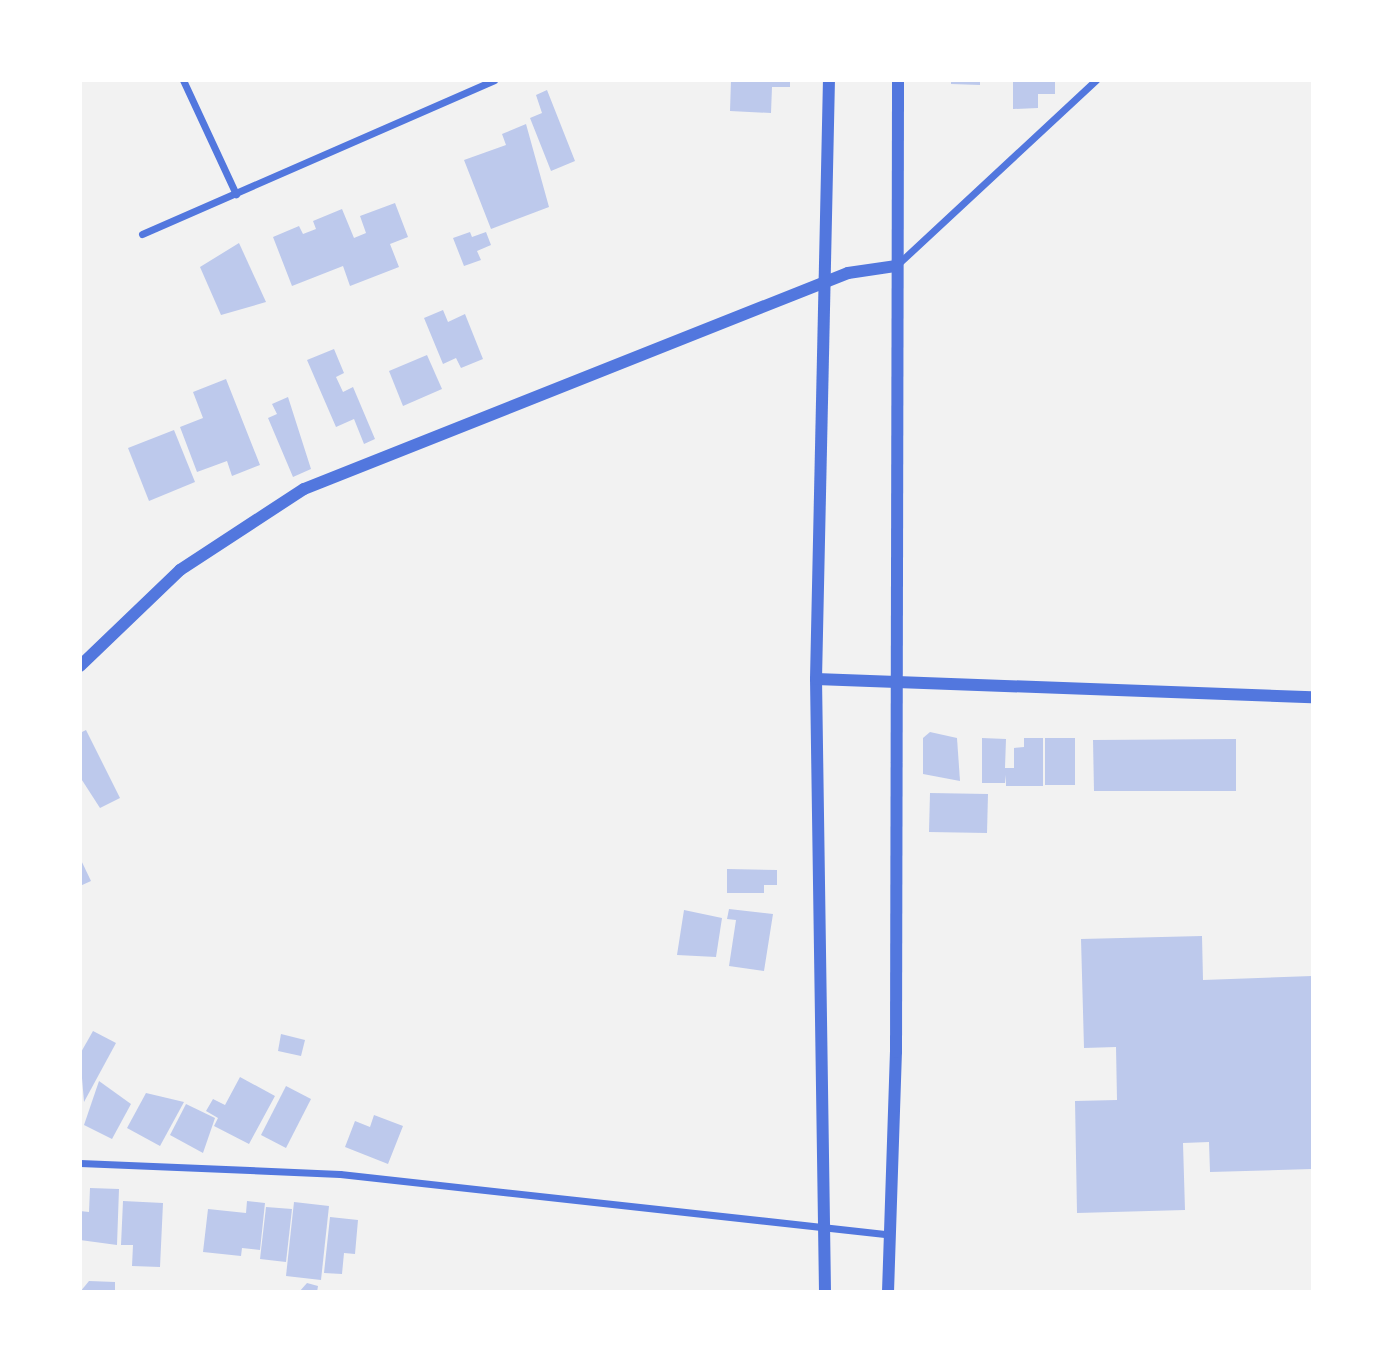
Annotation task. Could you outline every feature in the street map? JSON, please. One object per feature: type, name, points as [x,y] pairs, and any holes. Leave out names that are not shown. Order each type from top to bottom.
[{"type":"street","points":[[183,80],[236,194]]},
{"type":"street","points":[[142,234],[494,80]]},
{"type":"street","points":[[825,1292],[816,679],[827,282],[829,80]]},
{"type":"street","points":[[888,1292],[886,1234],[895,1117],[893,685],[898,80]]},
{"type":"street","points":[[80,666],[180,570],[304,489],[848,273],[896,266],[1096,80]]},
{"type":"street","points":[[816,679],[893,685],[1312,697]]},
{"type":"street","points":[[80,1163],[340,1174],[825,1231],[886,1234]]},
{"type":"building","points":[[731,80],[790,80],[790,87],[772,87],[771,113],[730,111]]},
{"type":"building","points":[[951,80],[980,80],[980,85],[951,84]]},
{"type":"building","points":[[1013,80],[1055,80],[1055,94],[1038,94],[1038,108],[1013,109]]},
{"type":"building","points":[[547,90],[575,161],[551,171],[530,118],[542,113],[536,95]]},
{"type":"building","points":[[526,124],[549,207],[491,229],[464,160],[506,145],[502,134]]},
{"type":"building","points":[[395,203],[408,237],[390,244],[399,267],[350,286],[343,266],[292,286],[273,237],[299,226],[303,234],[316,229],[313,221],[342,209],[354,238],[366,233],[360,216]]},
{"type":"building","points":[[470,232],[472,237],[486,232],[491,245],[477,251],[481,260],[464,266],[453,238]]},
{"type":"building","points":[[239,243],[266,302],[221,315],[200,267]]},
{"type":"building","points":[[443,310],[448,322],[465,314],[483,359],[461,368],[456,358],[443,364],[424,318]]},
{"type":"building","points":[[334,349],[344,373],[336,377],[343,392],[353,387],[375,439],[364,444],[354,419],[336,427],[307,360]]},
{"type":"building","points":[[427,355],[442,389],[403,406],[389,371]]},
{"type":"building","points":[[226,379],[260,465],[232,476],[227,461],[197,472],[180,427],[203,418],[193,392]]},
{"type":"building","points":[[288,397],[311,469],[293,477],[268,418],[277,414],[272,404]]},
{"type":"building","points":[[174,430],[195,482],[149,501],[128,448]]},
{"type":"building","points":[[86,730],[120,798],[100,808],[80,777],[80,733]]},
{"type":"building","points":[[930,732],[957,738],[960,781],[923,774],[923,738]]},
{"type":"building","points":[[982,738],[1006,739],[1005,768],[1014,768],[1014,748],[1024,747],[1024,738],[1043,738],[1043,786],[1006,786],[1006,775],[1005,783],[982,783]]},
{"type":"building","points":[[1045,738],[1075,738],[1075,785],[1045,785]]},
{"type":"building","points":[[1236,739],[1236,791],[1094,791],[1093,740]]},
{"type":"building","points":[[930,793],[988,794],[987,833],[929,832]]},
{"type":"building","points":[[80,858],[91,881],[80,886]]},
{"type":"building","points":[[727,869],[777,870],[777,885],[764,885],[764,893],[727,893]]},
{"type":"building","points":[[729,909],[773,914],[764,971],[729,966],[736,920],[727,919]]},
{"type":"building","points":[[684,910],[722,918],[716,957],[677,955]]},
{"type":"building","points":[[1202,936],[1203,980],[1312,976],[1312,1169],[1210,1172],[1209,1142],[1183,1143],[1185,1210],[1077,1213],[1075,1101],[1117,1100],[1116,1047],[1084,1048],[1081,939]]},
{"type":"building","points":[[93,1031],[116,1043],[84,1102],[80,1054]]},
{"type":"building","points":[[281,1034],[305,1040],[301,1056],[278,1051]]},
{"type":"building","points":[[240,1077],[275,1096],[249,1144],[214,1126],[218,1118],[206,1111],[213,1099],[225,1105]]},
{"type":"building","points":[[99,1081],[131,1104],[112,1139],[84,1125]]},
{"type":"building","points":[[286,1086],[311,1099],[286,1148],[261,1135]]},
{"type":"building","points":[[146,1093],[184,1102],[160,1146],[127,1128]]},
{"type":"building","points":[[186,1104],[215,1118],[203,1153],[170,1135]]},
{"type":"building","points":[[374,1115],[403,1126],[388,1164],[345,1147],[355,1121],[370,1127]]},
{"type":"building","points":[[90,1188],[119,1189],[117,1245],[80,1240],[80,1211],[89,1212]]},
{"type":"building","points":[[123,1201],[163,1203],[160,1267],[132,1266],[133,1245],[121,1245]]},
{"type":"building","points":[[247,1201],[265,1203],[260,1250],[242,1248],[241,1256],[203,1252],[208,1209],[246,1213]]},
{"type":"building","points":[[294,1202],[329,1206],[321,1280],[286,1276]]},
{"type":"building","points":[[266,1207],[292,1209],[286,1262],[260,1259]]},
{"type":"building","points":[[330,1217],[358,1220],[355,1254],[344,1253],[342,1274],[324,1273]]},
{"type":"building","points":[[89,1281],[115,1282],[115,1292],[80,1292]]},
{"type":"building","points":[[307,1283],[318,1286],[317,1292],[299,1292]]}]
